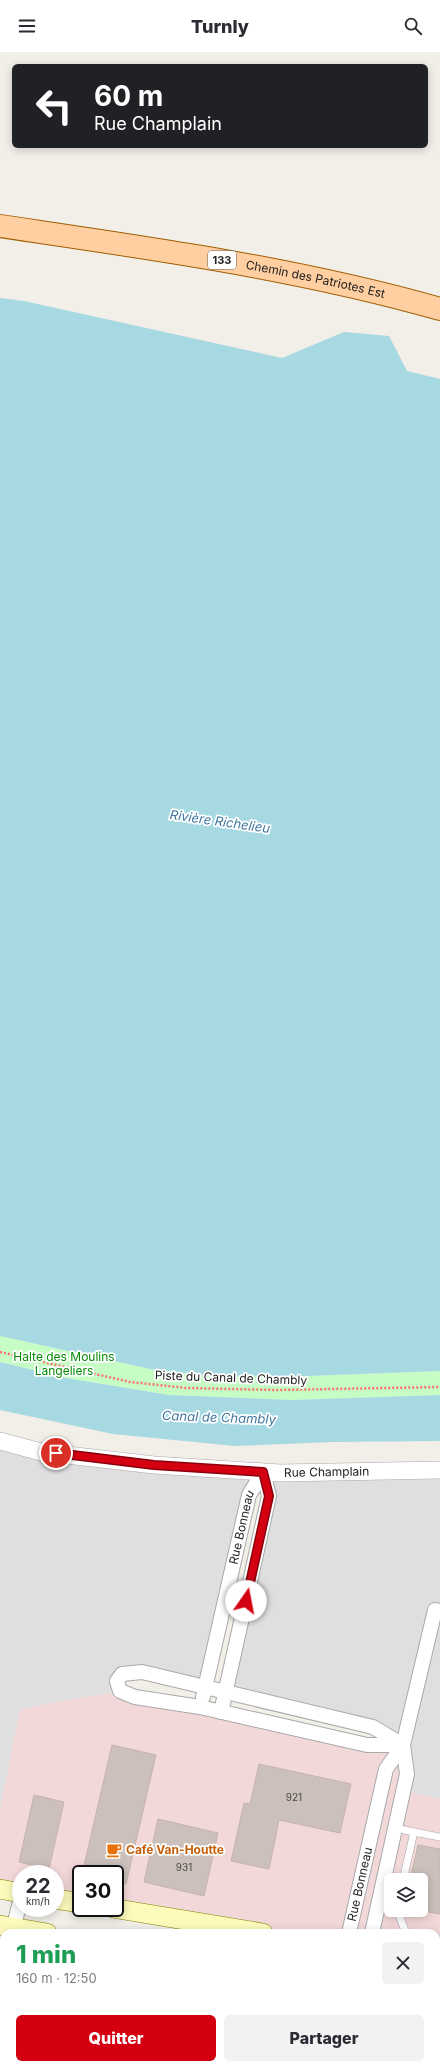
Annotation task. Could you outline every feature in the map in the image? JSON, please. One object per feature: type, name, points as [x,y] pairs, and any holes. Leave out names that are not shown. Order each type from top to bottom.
[{"type":"main road","name":"Chemin des Patriotes Est","points":[[0,226],[193,255],[288,272],[362,288],[440,309]]},
{"type":"main road","points":[[0,1889],[12,1891]]},
{"type":"main road","points":[[124,1910],[238,1929]]},
{"type":"street","name":"Rue Champlain","points":[[0,1441],[49,1452],[154,1465],[263,1472],[440,1470]]},
{"type":"street","name":"Rue Bonneau","points":[[200,1707],[250,1495],[263,1472]]},
{"type":"street","name":"Rue Bonneau","points":[[221,1712],[269,1496],[263,1472]]},
{"type":"street","name":"Rue Bonneau","points":[[373,1929],[407,1774],[404,1745],[435,1610],[440,1611]]},
{"type":"street","points":[[142,1672],[373,1727],[404,1745],[367,1745],[200,1707],[135,1697],[120,1691],[117,1681],[122,1674],[142,1672]]},
{"type":"street","points":[[300,1730],[303,1710]]},
{"type":"street","name":"Rue Bonneau","points":[[350,1929],[386,1769],[404,1745]]},
{"type":"street","name":"Rue Bonneau","points":[[371,1836],[394,1834]]},
{"type":"street","points":[[9,1928],[13,1917]]},
{"type":"lane","points":[[405,1873],[414,1832]]},
{"type":"lane","points":[[394,1834],[414,1832],[440,1837]]},
{"type":"lane","points":[[400,1917],[405,1929]]},
{"type":"path","name":"Piste du Canal de Chambly","points":[[0,1352],[130,1382],[187,1388],[276,1390],[440,1387]]},
{"type":"shaded area","points":[[0,1441],[154,1465],[440,1469],[440,1799],[403,1792],[373,1727],[226,1691],[269,1496],[263,1473],[249,1495],[205,1688],[122,1674],[120,1691],[0,1811]]},
{"type":"shaded area","points":[[120,1691],[403,1745],[403,1791],[440,1799],[440,1929],[239,1929],[124,1910],[124,1865],[72,1865],[72,1901],[64,1899],[64,1865],[12,1865],[12,1891],[0,1889],[0,1811],[20,1709]]},
{"type":"green space","name":"Halte des Moulins Langeliers","points":[[0,1336],[150,1369],[205,1375],[281,1377],[440,1371],[440,1395],[292,1400],[169,1395],[66,1378],[0,1362]]},
{"type":"water","name":"Rivière Richelieu","points":[[0,298],[24,301],[282,358],[344,332],[389,336],[407,371],[440,379],[440,1371],[281,1377],[205,1375],[150,1369],[0,1336]]},
{"type":"water","name":"Canal de Chambly","points":[[0,1362],[66,1378],[169,1395],[292,1400],[440,1395],[440,1441],[332,1442],[236,1446],[113,1434],[0,1410]]},
{"type":"building","points":[[112,1745],[156,1755],[126,1884],[124,1884],[124,1865],[84,1865]]},
{"type":"building","points":[[259,1764],[351,1784],[340,1833],[279,1820],[269,1869],[231,1861],[244,1803],[250,1804]]},
{"type":"building","points":[[34,1795],[64,1802],[50,1865],[32,1865],[19,1862]]},
{"type":"building","points":[[158,1819],[218,1833],[204,1896],[144,1882]]},
{"type":"building","points":[[418,1845],[440,1849],[440,1914],[428,1912],[428,1873],[412,1873]]},
{"type":"place","name":"Café Van-Houtte","points":[[114,1850]]},
{"type":"route","points":[[56,1453],[154,1465],[263,1472],[269,1496],[246,1601]]}]
